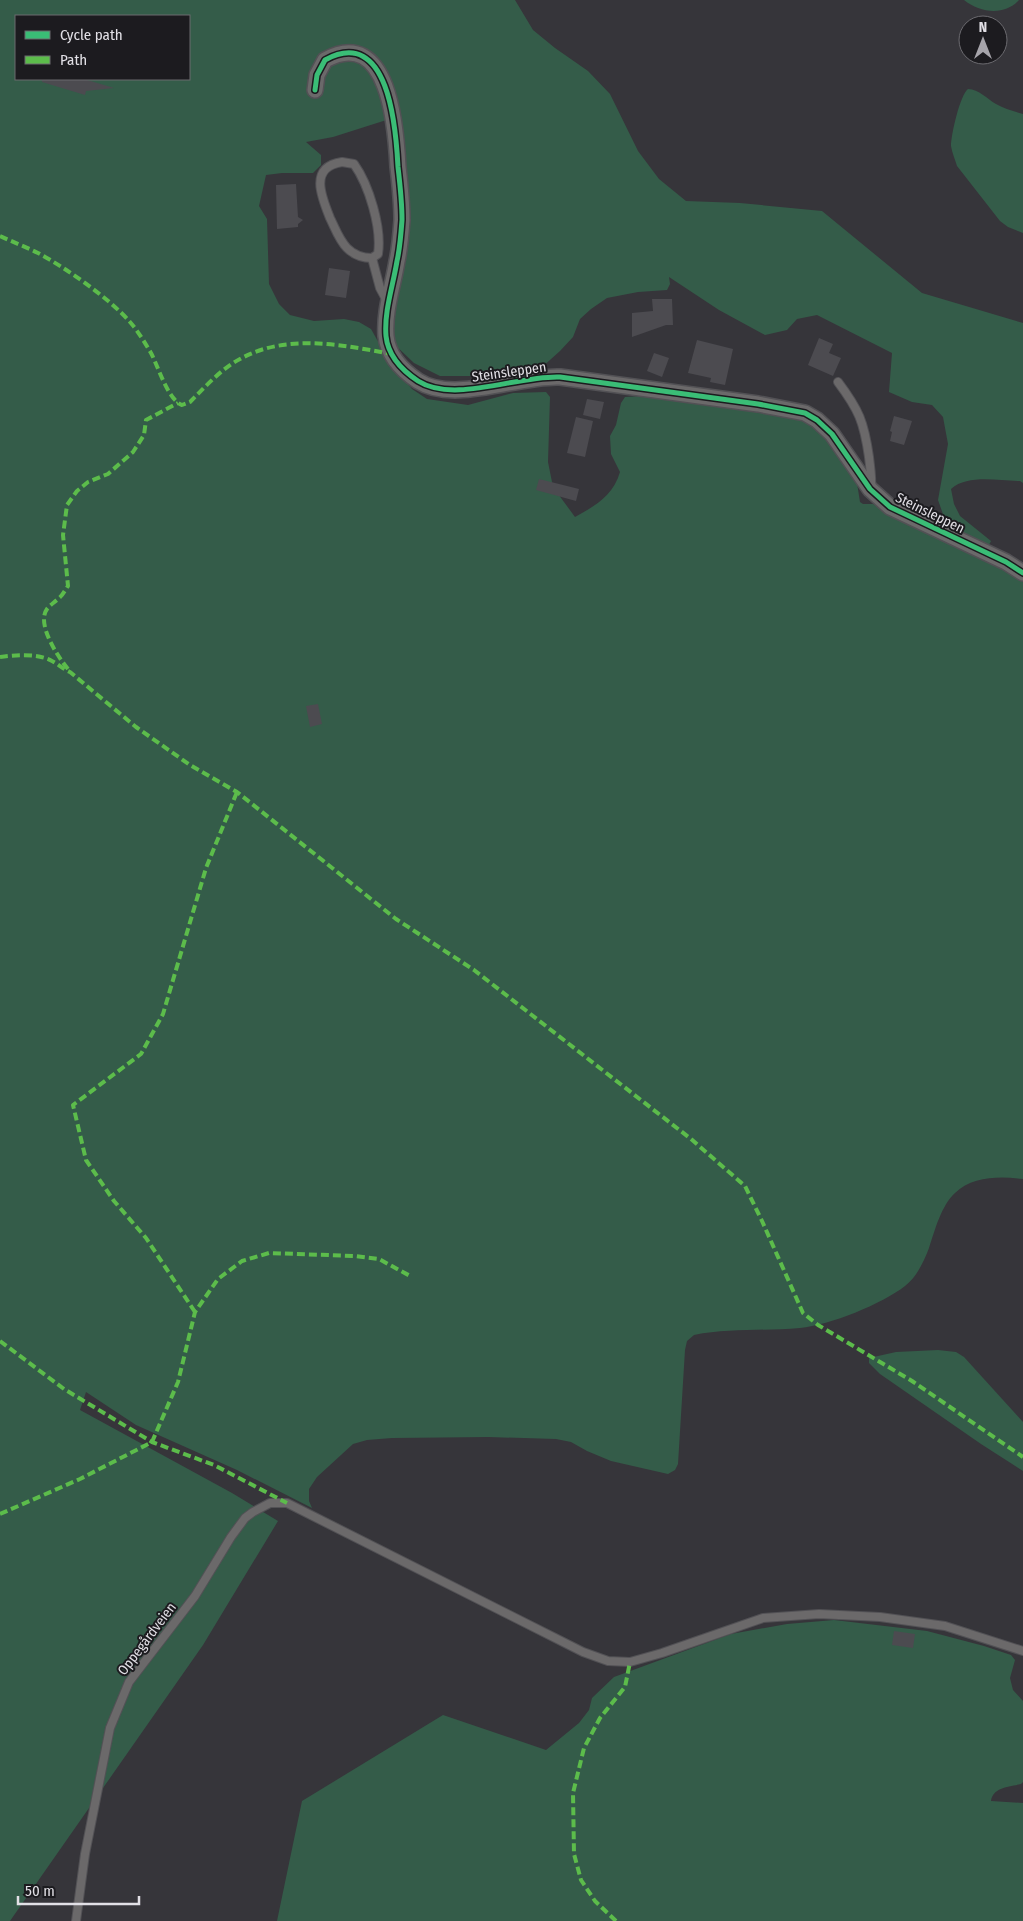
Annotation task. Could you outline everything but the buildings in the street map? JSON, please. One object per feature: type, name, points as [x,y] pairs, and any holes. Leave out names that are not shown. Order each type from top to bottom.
[{"type":"street","name":"Steinsleppen","points":[[315,90],[317,74],[325,60],[346,53],[360,55],[373,65],[378,72],[392,108],[396,128],[402,221],[398,261],[388,303],[386,336],[392,354],[408,374],[432,388],[441,390],[467,389],[538,377],[560,377],[758,404],[811,416],[832,434],[870,489],[880,500],[903,514],[1006,562],[1023,573]]},
{"type":"lane","points":[[349,162],[354,164],[366,184],[379,243],[378,254],[372,258],[360,257],[347,248],[338,236],[324,202],[320,179],[323,172],[329,166],[336,163],[349,162]]},
{"type":"lane","points":[[372,258],[380,288],[388,303]]},
{"type":"lane","points":[[838,382],[849,396],[865,428],[871,472],[870,489]]},
{"type":"lane","name":"Oppegårdveien","points":[[76,1921],[85,1854],[110,1728],[129,1682],[195,1596],[231,1537],[245,1518],[270,1504],[287,1503],[583,1652],[608,1661],[630,1662],[662,1653],[763,1618],[819,1614],[880,1616],[946,1626],[1023,1651]]},
{"type":"green space","points":[[0,0],[515,0],[533,30],[588,71],[610,94],[638,151],[659,179],[686,201],[740,203],[822,211],[922,293],[1023,323],[1023,483],[1020,481],[975,480],[958,484],[951,489],[954,504],[960,516],[991,541],[989,545],[979,544],[952,529],[944,517],[938,500],[948,444],[943,417],[932,405],[912,402],[889,392],[892,353],[817,315],[797,319],[787,330],[765,335],[719,310],[669,277],[670,284],[667,290],[638,292],[607,298],[591,309],[580,319],[573,337],[541,368],[470,376],[440,376],[414,363],[394,344],[391,328],[399,116],[333,137],[306,142],[321,155],[321,165],[313,173],[266,175],[259,206],[267,219],[269,284],[279,304],[290,315],[314,321],[344,319],[359,322],[371,329],[389,361],[412,389],[427,399],[468,405],[513,393],[546,392],[550,397],[548,462],[553,487],[575,517],[608,494],[617,480],[620,472],[611,454],[610,436],[616,425],[621,403],[625,397],[642,396],[795,416],[821,429],[857,483],[860,502],[863,504],[873,504],[900,519],[979,554],[1023,579],[1023,1179],[987,1178],[970,1183],[955,1193],[942,1211],[920,1268],[905,1286],[883,1300],[855,1313],[812,1326],[787,1329],[720,1331],[694,1335],[687,1341],[685,1350],[678,1464],[675,1470],[668,1474],[611,1461],[571,1442],[556,1439],[489,1437],[367,1440],[353,1444],[317,1477],[309,1489],[309,1501],[312,1508],[237,1470],[136,1425],[86,1392],[80,1410],[232,1493],[278,1521],[203,1645],[10,1921],[0,1921]]},
{"type":"green space","points":[[964,0],[1019,0],[1007,9],[992,11],[977,8]]},
{"type":"green space","points":[[968,89],[979,92],[1003,107],[1023,114],[1023,233],[1008,227],[1000,221],[957,166],[951,149],[951,141],[959,107]]},
{"type":"green space","points":[[938,1350],[956,1352],[964,1357],[1023,1422],[1023,1471],[880,1374],[869,1363],[869,1358],[896,1352]]},
{"type":"green space","points":[[834,1620],[927,1631],[984,1646],[1011,1655],[1015,1660],[1010,1678],[1013,1690],[1023,1701],[1023,1782],[998,1790],[992,1796],[991,1801],[1023,1803],[1023,1921],[277,1921],[302,1801],[443,1715],[546,1750],[579,1723],[589,1710],[592,1698],[614,1677],[731,1634],[787,1624]]},
{"type":"marked path","points":[[0,236],[38,253],[61,267],[87,284],[121,313],[139,333],[172,397],[182,405],[190,402],[233,363],[258,351],[277,346],[315,343],[354,347],[392,354]]},
{"type":"marked path","points":[[68,669],[50,640],[44,623],[44,615],[47,609],[62,595],[68,586],[63,535],[67,505],[77,491],[88,482],[108,474],[133,452],[144,435],[146,420],[178,403]]},
{"type":"marked path","points":[[0,657],[20,655],[46,658],[70,672],[136,727],[190,765],[237,792],[396,919],[474,970],[691,1139],[745,1186],[803,1313],[818,1325],[912,1381],[1023,1457]]},
{"type":"marked path","points":[[195,1312],[146,1238],[114,1201],[86,1160],[73,1105],[141,1054],[163,1014],[206,868],[237,792]]},
{"type":"marked path","points":[[0,1514],[80,1479],[152,1442],[178,1382],[195,1312],[218,1279],[242,1261],[269,1253],[355,1256],[379,1259],[412,1277]]},
{"type":"marked path","points":[[0,1341],[64,1389],[152,1442],[214,1465],[287,1503]]},
{"type":"marked path","points":[[616,1921],[595,1901],[581,1880],[574,1854],[573,1793],[584,1748],[600,1718],[625,1687],[630,1662]]},
{"type":"cycle path","points":[[315,90],[317,75],[325,60],[346,53],[363,56],[376,68],[385,86],[395,129],[402,220],[399,251],[388,308],[386,336],[387,343],[397,362],[418,381],[433,387],[449,390],[560,377],[758,404],[805,413],[817,420],[832,434],[870,489],[890,507],[1006,562],[1023,573]]}]
